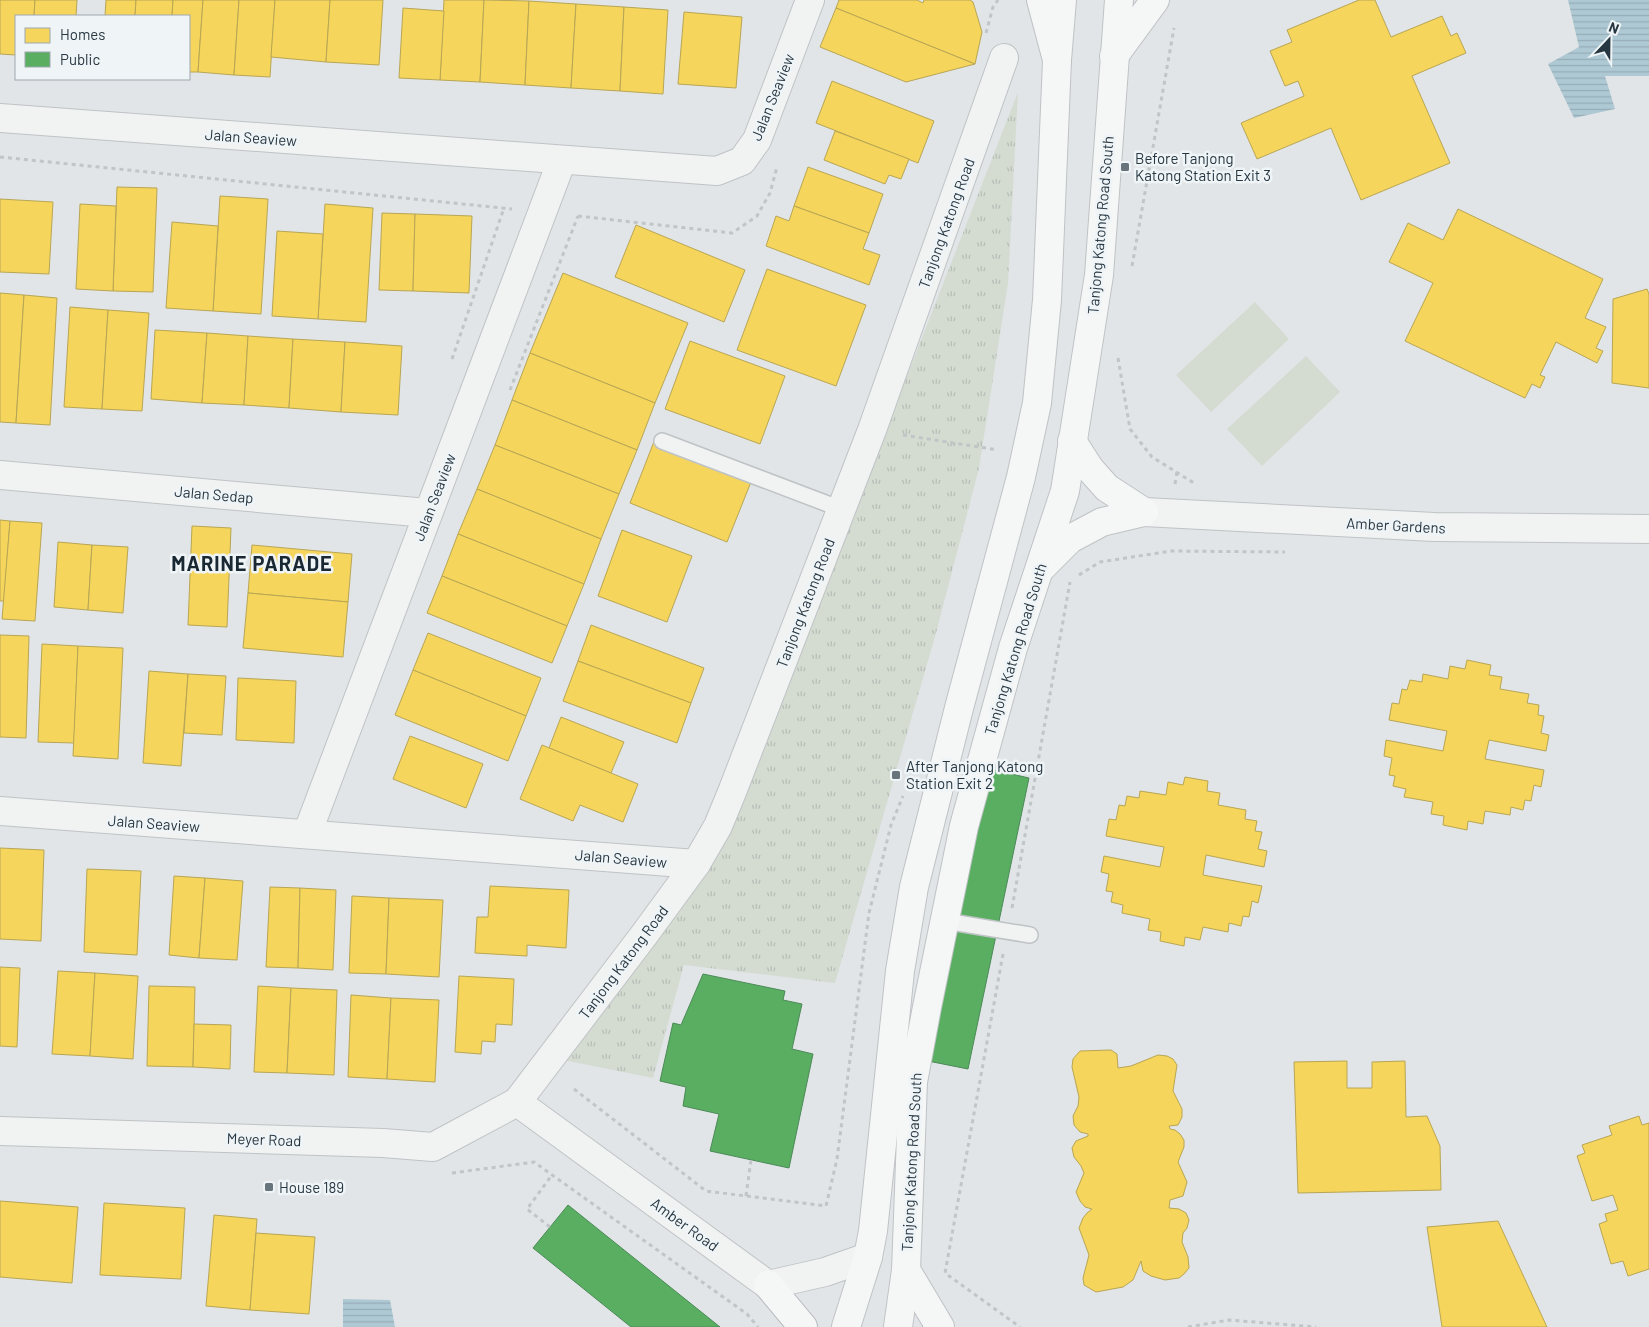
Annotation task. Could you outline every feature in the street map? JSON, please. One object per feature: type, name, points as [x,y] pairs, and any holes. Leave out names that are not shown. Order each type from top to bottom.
[{"type":"main road","points":[[1040,0],[1057,60]]},
{"type":"main road","name":"Tanjong Katong Road South","points":[[846,1327],[868,1257],[873,1232],[900,971],[914,887],[956,718],[1021,478],[1037,403],[1047,300],[1057,60],[1062,0]]},
{"type":"main road","name":"Tanjong Katong Road South","points":[[898,1327],[906,1270],[913,1082],[945,921],[964,826],[1013,648],[1065,490],[1099,275],[1119,0]]},
{"type":"main road","points":[[1114,56],[1155,0]]},
{"type":"main road","points":[[1072,442],[1090,469],[1107,488],[1144,512]]},
{"type":"main road","points":[[1037,572],[1070,539],[1102,522],[1144,512]]},
{"type":"main road","points":[[906,1270],[938,1326]]},
{"type":"main road","points":[[768,1284],[802,1327]]},
{"type":"street","name":"Jalan Seaview","points":[[0,118],[717,171],[742,161],[758,140],[810,0]]},
{"type":"street","name":"Tanjong Katong Road","points":[[517,1102],[696,864],[718,826],[872,430],[994,50]]},
{"type":"street","name":"Jalan Seaview","points":[[308,834],[427,513],[562,160]]},
{"type":"street","name":"Jalan Sedap","points":[[0,475],[427,513]]},
{"type":"street","name":"Amber Gardens","points":[[1144,512],[1434,527],[1649,529]]},
{"type":"street","name":"Jalan Seaview","points":[[0,811],[696,864]]},
{"type":"street","name":"Meyer Road","points":[[0,1131],[374,1143],[433,1147],[517,1102]]},
{"type":"street","name":"Amber Road","points":[[517,1102],[768,1284]]},
{"type":"street","points":[[768,1284],[824,1272],[868,1257]]},
{"type":"lane","points":[[662,441],[841,509]]},
{"type":"lane","points":[[945,921],[1030,935]]},
{"type":"path","points":[[994,50],[993,7],[998,0]]},
{"type":"path","points":[[1132,267],[1174,27]]},
{"type":"path","points":[[449,368],[504,208]]},
{"type":"path","points":[[509,393],[578,216]]},
{"type":"path","points":[[1117,354],[1130,429],[1152,457],[1192,483],[1201,484]]},
{"type":"path","points":[[901,434],[1004,450]]},
{"type":"path","points":[[1020,1327],[945,1273],[1071,580]]},
{"type":"path","points":[[574,1089],[706,1191],[826,1206]]},
{"type":"path","points":[[746,1196],[751,1160]]},
{"type":"path","points":[[451,1173],[534,1162],[748,1314],[758,1327]]},
{"type":"path","points":[[550,1227],[527,1209],[552,1175]]},
{"type":"path","points":[[1188,1327],[1229,1320],[1316,1327]]},
{"type":"green space","points":[[1018,92],[1008,283],[979,468],[936,633],[835,983],[684,965],[653,1078],[563,1060],[737,811]]},
{"type":"green space","points":[[1255,302],[1289,339],[1211,412],[1176,375]]},
{"type":"green space","points":[[1306,356],[1340,392],[1262,466],[1227,429]]},
{"type":"water","points":[[1568,0],[1649,0],[1649,76],[1605,76],[1615,109],[1574,118],[1548,64],[1579,47]]},
{"type":"water","points":[[343,1299],[390,1300],[395,1327],[343,1327]]},
{"type":"building: Homes","points":[[0,0],[35,0],[34,15],[15,15],[15,55],[0,54]]},
{"type":"building: Homes","points":[[35,0],[77,0],[76,15],[34,15]]},
{"type":"building: Homes","points":[[106,0],[136,0],[135,15],[105,15]]},
{"type":"building: Homes","points":[[136,0],[173,0],[172,15],[135,15]]},
{"type":"building: Homes","points":[[173,0],[203,0],[198,72],[190,72],[190,15],[172,15]]},
{"type":"building: Homes","points":[[203,0],[239,0],[234,75],[198,72]]},
{"type":"building: Homes","points":[[239,0],[275,0],[270,77],[234,75]]},
{"type":"building: Homes","points":[[275,0],[330,0],[326,62],[271,57]]},
{"type":"building: Homes","points":[[330,0],[383,0],[379,65],[326,62]]},
{"type":"building: Homes","points":[[444,0],[484,0],[480,82],[440,80]]},
{"type":"building: Homes","points":[[484,0],[529,1],[525,85],[480,82]]},
{"type":"building: Homes","points":[[839,0],[917,0],[923,3],[924,0],[970,0],[973,2],[982,32],[975,64],[836,8]]},
{"type":"building: Homes","points":[[1359,0],[1375,0],[1391,37],[1442,16],[1451,36],[1457,33],[1466,53],[1412,76],[1450,163],[1361,200],[1331,128],[1257,159],[1241,123],[1304,96],[1298,81],[1285,86],[1270,51],[1292,42],[1287,30]]},
{"type":"building: Homes","points":[[529,1],[576,4],[571,88],[525,85]]},
{"type":"building: Homes","points":[[576,4],[624,7],[620,91],[571,88]]},
{"type":"building: Homes","points":[[624,7],[668,10],[663,94],[620,91]]},
{"type":"building: Homes","points":[[403,8],[444,11],[440,80],[399,78]]},
{"type":"building: Homes","points":[[836,8],[975,64],[906,82],[820,47]]},
{"type":"building: Homes","points":[[684,12],[742,17],[736,88],[678,84]]},
{"type":"building: Homes","points":[[832,81],[934,121],[918,163],[816,123]]},
{"type":"building: Homes","points":[[835,131],[909,159],[901,179],[889,175],[885,184],[824,160]]},
{"type":"building: Homes","points":[[808,167],[883,194],[869,233],[794,206]]},
{"type":"building: Homes","points":[[117,187],[157,188],[153,292],[113,291]]},
{"type":"building: Homes","points":[[220,196],[268,199],[261,314],[213,311]]},
{"type":"building: Homes","points":[[0,199],[53,202],[49,274],[0,272]]},
{"type":"building: Homes","points":[[80,204],[116,206],[113,291],[76,289]]},
{"type":"building: Homes","points":[[325,204],[373,208],[366,322],[318,319]]},
{"type":"building: Homes","points":[[794,206],[869,233],[863,249],[880,255],[869,285],[766,246],[776,216],[789,221]]},
{"type":"building: Homes","points":[[1458,209],[1603,279],[1585,318],[1606,327],[1596,348],[1603,351],[1597,363],[1556,342],[1540,375],[1545,377],[1540,388],[1532,384],[1525,398],[1405,341],[1433,283],[1389,262],[1408,223],[1443,240]]},
{"type":"building: Homes","points":[[382,213],[415,214],[413,291],[379,290]]},
{"type":"building: Homes","points":[[415,214],[472,216],[469,293],[413,291]]},
{"type":"building: Homes","points":[[172,222],[218,226],[213,311],[166,308]]},
{"type":"building: Homes","points":[[636,225],[745,270],[724,322],[615,277]]},
{"type":"building: Homes","points":[[277,231],[323,234],[318,319],[272,316]]},
{"type":"building: Homes","points":[[767,269],[866,305],[836,386],[737,350]]},
{"type":"building: Homes","points":[[563,273],[688,323],[655,403],[530,353]]},
{"type":"building: Homes","points":[[1647,289],[1649,294],[1649,388],[1612,383],[1613,299]]},
{"type":"building: Homes","points":[[0,293],[24,295],[16,423],[0,422]]},
{"type":"building: Homes","points":[[24,295],[57,298],[50,425],[16,423]]},
{"type":"building: Homes","points":[[70,307],[108,310],[102,409],[64,407]]},
{"type":"building: Homes","points":[[108,310],[149,313],[142,411],[102,409]]},
{"type":"building: Homes","points":[[155,330],[207,333],[202,403],[151,399]]},
{"type":"building: Homes","points":[[207,333],[248,336],[244,405],[202,403]]},
{"type":"building: Homes","points":[[248,336],[293,339],[289,408],[244,405]]},
{"type":"building: Homes","points":[[293,339],[345,342],[341,412],[289,408]]},
{"type":"building: Homes","points":[[690,341],[785,376],[760,444],[665,409]]},
{"type":"building: Homes","points":[[345,342],[402,346],[398,415],[341,412]]},
{"type":"building: Homes","points":[[530,353],[655,403],[637,450],[512,400]]},
{"type":"building: Homes","points":[[512,400],[637,450],[619,494],[495,445]]},
{"type":"building: Homes","points":[[655,439],[753,477],[727,542],[630,503]]},
{"type":"building: Homes","points":[[495,445],[619,494],[601,539],[477,489]]},
{"type":"building: Homes","points":[[477,489],[601,539],[584,584],[458,534]]},
{"type":"building: Homes","points":[[0,520],[10,521],[4,601],[0,601]]},
{"type":"building: Homes","points":[[10,521],[42,523],[35,621],[2,619]]},
{"type":"building: Homes","points":[[192,526],[231,528],[227,627],[188,625]]},
{"type":"building: Homes","points":[[622,530],[692,556],[667,622],[598,596]]},
{"type":"building: Homes","points":[[458,534],[584,584],[567,626],[442,576]]},
{"type":"building: Homes","points":[[58,542],[92,545],[88,610],[54,607]]},
{"type":"building: Homes","points":[[92,545],[128,547],[123,613],[88,610]]},
{"type":"building: Homes","points":[[252,545],[352,554],[348,602],[248,593]]},
{"type":"building: Homes","points":[[442,576],[567,626],[552,663],[427,613]]},
{"type":"building: Homes","points":[[248,593],[348,602],[343,657],[243,648]]},
{"type":"building: Homes","points":[[591,625],[704,668],[691,703],[578,661]]},
{"type":"building: Homes","points":[[428,633],[541,678],[526,716],[413,670]]},
{"type":"building: Homes","points":[[0,635],[29,636],[26,738],[0,737]]},
{"type":"building: Homes","points":[[42,644],[78,646],[74,743],[38,742]]},
{"type":"building: Homes","points":[[78,646],[123,648],[118,759],[73,756]]},
{"type":"building: Homes","points":[[1467,660],[1491,665],[1489,675],[1502,677],[1500,689],[1529,694],[1527,703],[1539,705],[1538,715],[1544,716],[1541,733],[1549,735],[1546,751],[1489,740],[1485,759],[1544,770],[1541,787],[1534,785],[1531,801],[1525,800],[1523,810],[1511,807],[1510,815],[1485,811],[1483,824],[1468,821],[1467,830],[1443,825],[1444,816],[1431,814],[1433,802],[1404,797],[1406,789],[1393,786],[1395,776],[1389,775],[1392,758],[1384,756],[1386,740],[1443,751],[1447,731],[1389,720],[1392,703],[1399,704],[1402,689],[1407,690],[1410,680],[1422,682],[1423,674],[1448,679],[1450,666],[1465,669]]},
{"type":"building: Homes","points":[[578,661],[691,703],[677,743],[563,701]]},
{"type":"building: Homes","points":[[413,670],[526,716],[508,761],[395,715]]},
{"type":"building: Homes","points":[[149,671],[188,674],[181,766],[143,763]]},
{"type":"building: Homes","points":[[188,674],[226,676],[222,735],[184,733]]},
{"type":"building: Homes","points":[[238,678],[296,681],[294,743],[236,740]]},
{"type":"building: Homes","points":[[561,717],[624,742],[611,773],[549,748]]},
{"type":"building: Homes","points":[[410,736],[483,764],[466,808],[393,779]]},
{"type":"building: Homes","points":[[542,745],[638,784],[623,822],[580,805],[573,821],[520,799]]},
{"type":"building: Homes","points":[[1185,777],[1208,781],[1207,791],[1220,793],[1218,805],[1246,810],[1245,819],[1257,821],[1255,831],[1262,832],[1258,849],[1267,851],[1264,867],[1206,855],[1203,875],[1262,886],[1258,903],[1252,901],[1249,917],[1243,916],[1241,926],[1229,923],[1228,932],[1203,927],[1200,940],[1185,937],[1184,946],[1160,941],[1161,932],[1148,930],[1150,919],[1122,913],[1123,905],[1111,902],[1113,892],[1106,891],[1109,874],[1101,872],[1104,856],[1160,867],[1164,847],[1106,836],[1109,819],[1116,820],[1119,805],[1125,806],[1127,796],[1139,798],[1140,791],[1166,795],[1168,782],[1183,785]]},
{"type":"building: Homes","points":[[0,848],[44,850],[41,941],[0,939]]},
{"type":"building: Homes","points":[[87,869],[141,871],[137,955],[84,952]]},
{"type":"building: Homes","points":[[174,876],[205,878],[199,958],[169,955]]},
{"type":"building: Homes","points":[[205,878],[243,881],[237,960],[199,958]]},
{"type":"building: Homes","points":[[490,886],[569,890],[566,948],[527,945],[527,956],[475,953],[477,917],[488,917]]},
{"type":"building: Homes","points":[[270,887],[300,888],[298,968],[266,967]]},
{"type":"building: Homes","points":[[300,888],[336,890],[333,970],[298,968]]},
{"type":"building: Homes","points":[[352,896],[389,898],[386,974],[349,973]]},
{"type":"building: Homes","points":[[389,898],[443,900],[439,977],[386,974]]},
{"type":"building: Homes","points":[[0,967],[20,968],[17,1047],[0,1046]]},
{"type":"building: Homes","points":[[58,971],[95,973],[90,1056],[52,1054]]},
{"type":"building: Homes","points":[[95,973],[138,976],[133,1059],[90,1056]]},
{"type":"building: Homes","points":[[459,976],[514,979],[512,1025],[496,1024],[495,1042],[482,1041],[481,1054],[455,1052]]},
{"type":"building: Homes","points":[[149,986],[195,987],[193,1067],[147,1066]]},
{"type":"building: Homes","points":[[258,986],[291,988],[287,1073],[254,1072]]},
{"type":"building: Homes","points":[[291,988],[337,990],[334,1075],[287,1073]]},
{"type":"building: Homes","points":[[351,995],[391,998],[387,1079],[348,1077]]},
{"type":"building: Homes","points":[[391,998],[439,1000],[435,1082],[387,1079]]},
{"type":"building: Homes","points":[[194,1024],[231,1025],[230,1069],[193,1067]]},
{"type":"building: Homes","points":[[1111,1050],[1117,1054],[1118,1068],[1131,1066],[1158,1055],[1173,1059],[1177,1065],[1173,1091],[1182,1109],[1182,1117],[1178,1125],[1169,1126],[1170,1129],[1180,1134],[1184,1140],[1184,1147],[1178,1162],[1187,1182],[1183,1196],[1170,1200],[1169,1208],[1179,1209],[1186,1213],[1189,1220],[1187,1228],[1183,1233],[1182,1242],[1188,1257],[1189,1268],[1179,1278],[1165,1280],[1151,1276],[1143,1271],[1141,1261],[1133,1280],[1123,1287],[1096,1292],[1084,1285],[1083,1278],[1089,1255],[1079,1228],[1083,1218],[1092,1209],[1085,1207],[1076,1192],[1084,1173],[1074,1157],[1072,1148],[1076,1141],[1088,1136],[1088,1134],[1080,1132],[1074,1125],[1073,1116],[1078,1106],[1079,1097],[1072,1067],[1073,1059],[1080,1051]]},
{"type":"building: Homes","points":[[1347,1061],[1347,1088],[1372,1088],[1372,1062],[1405,1061],[1406,1117],[1427,1116],[1440,1146],[1441,1190],[1298,1193],[1294,1062]]},
{"type":"building: Homes","points":[[1639,1116],[1642,1125],[1649,1123],[1649,1269],[1628,1276],[1623,1261],[1611,1264],[1599,1224],[1607,1221],[1605,1214],[1618,1210],[1613,1195],[1592,1201],[1577,1156],[1585,1153],[1582,1145],[1612,1135],[1609,1126]]},
{"type":"building: Homes","points":[[0,1201],[78,1207],[72,1283],[0,1277]]},
{"type":"building: Homes","points":[[104,1203],[185,1208],[181,1279],[100,1275]]},
{"type":"building: Homes","points":[[214,1215],[257,1219],[250,1310],[206,1306]]},
{"type":"building: Homes","points":[[1498,1221],[1547,1327],[1442,1327],[1427,1227]]},
{"type":"building: Homes","points":[[256,1233],[315,1237],[309,1314],[250,1310]]},
{"type":"building: Public","points":[[985,768],[1029,778],[968,1069],[923,1060]]},
{"type":"building: Public","points":[[703,974],[785,991],[783,1000],[802,1004],[792,1049],[813,1054],[789,1168],[710,1151],[719,1114],[683,1106],[686,1087],[660,1081],[673,1023],[681,1025]]},
{"type":"building: Public","points":[[568,1205],[720,1327],[631,1327],[533,1248]]},
{"type":"place","name":"Before Tanjong Katong Station Exit 3","points":[[1125,167]]},
{"type":"place","name":"After Tanjong Katong Station Exit 2","points":[[896,775]]},
{"type":"place","name":"House 189","points":[[269,1187]]},
{"type":"district","name":"MARINE PARADE","points":[[252,563]]}]
